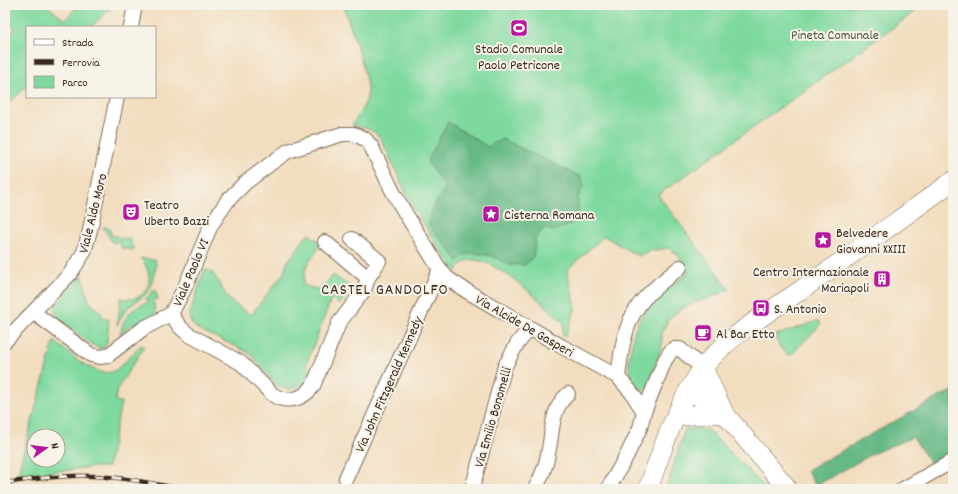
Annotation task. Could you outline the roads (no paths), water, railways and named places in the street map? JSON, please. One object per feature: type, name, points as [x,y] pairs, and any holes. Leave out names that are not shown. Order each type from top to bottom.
[{"type":"main road","points":[[648,489],[665,442],[689,390],[703,368],[716,354],[736,336],[953,181]]},
{"type":"main road","points":[[703,368],[724,413],[788,489]]},
{"type":"main road","points":[[689,390],[724,413]]},
{"type":"main road","points":[[676,416],[724,413]]},
{"type":"street","points":[[131,26],[135,5]]},
{"type":"street","name":"Viale Aldo Moro","points":[[5,341],[70,274],[84,252],[92,223],[117,98]]},
{"type":"street","name":"Viale Paolo VI","points":[[33,312],[82,349],[91,354],[100,357],[111,354],[144,328],[171,314],[185,287],[211,224],[223,206],[240,188],[288,151],[342,134],[354,134],[361,136]]},
{"type":"street","name":"Via Alcide De Gasperi","points":[[361,136],[371,146],[393,192],[447,278],[530,328],[618,377],[632,393],[644,412]]},
{"type":"street","points":[[171,314],[183,331],[241,363],[272,394],[283,400],[294,399],[305,395],[313,386],[339,323],[364,290],[368,278],[379,261],[352,240]]},
{"type":"street","points":[[325,242],[368,278]]},
{"type":"street","points":[[618,377],[624,338],[635,311],[642,301],[680,267]]},
{"type":"street","name":"Via John Fitzgerald Kennedy","points":[[346,478],[440,269]]},
{"type":"street","name":"Via Emilio Bonomelli","points":[[472,489],[505,366],[517,344],[530,328]]},
{"type":"street","points":[[608,489],[638,432],[664,360],[670,351],[677,348],[680,349],[703,368]]},
{"type":"street","points":[[535,489],[544,470],[548,455],[556,410],[568,394]]},
{"type":"street","points":[[903,489],[953,461]]},
{"type":"railway","points":[[5,483],[58,477],[91,476],[126,479],[182,489]]},
{"type":"place","name":"Stadio Comunale Paolo Petricone","points":[[519,28]]},
{"type":"place","name":"Teatro Uberto Bazzi","points":[[131,212]]},
{"type":"place","name":"Cisterna Romana","points":[[491,214]]},
{"type":"place","name":"Belvedere Giovanni XXIII","points":[[823,240]]},
{"type":"place","name":"Centro Internazionale Mariapoli","points":[[882,279]]},
{"type":"place","name":"S. Antonio","points":[[761,308]]},
{"type":"place","name":"Al Bar Etto","points":[[703,333]]},
{"type":"district","name":"CASTEL GANDOLFO","points":[[385,288]]},
{"type":"park label","name":"Pineta Comunale","points":[[835,34]]}]
